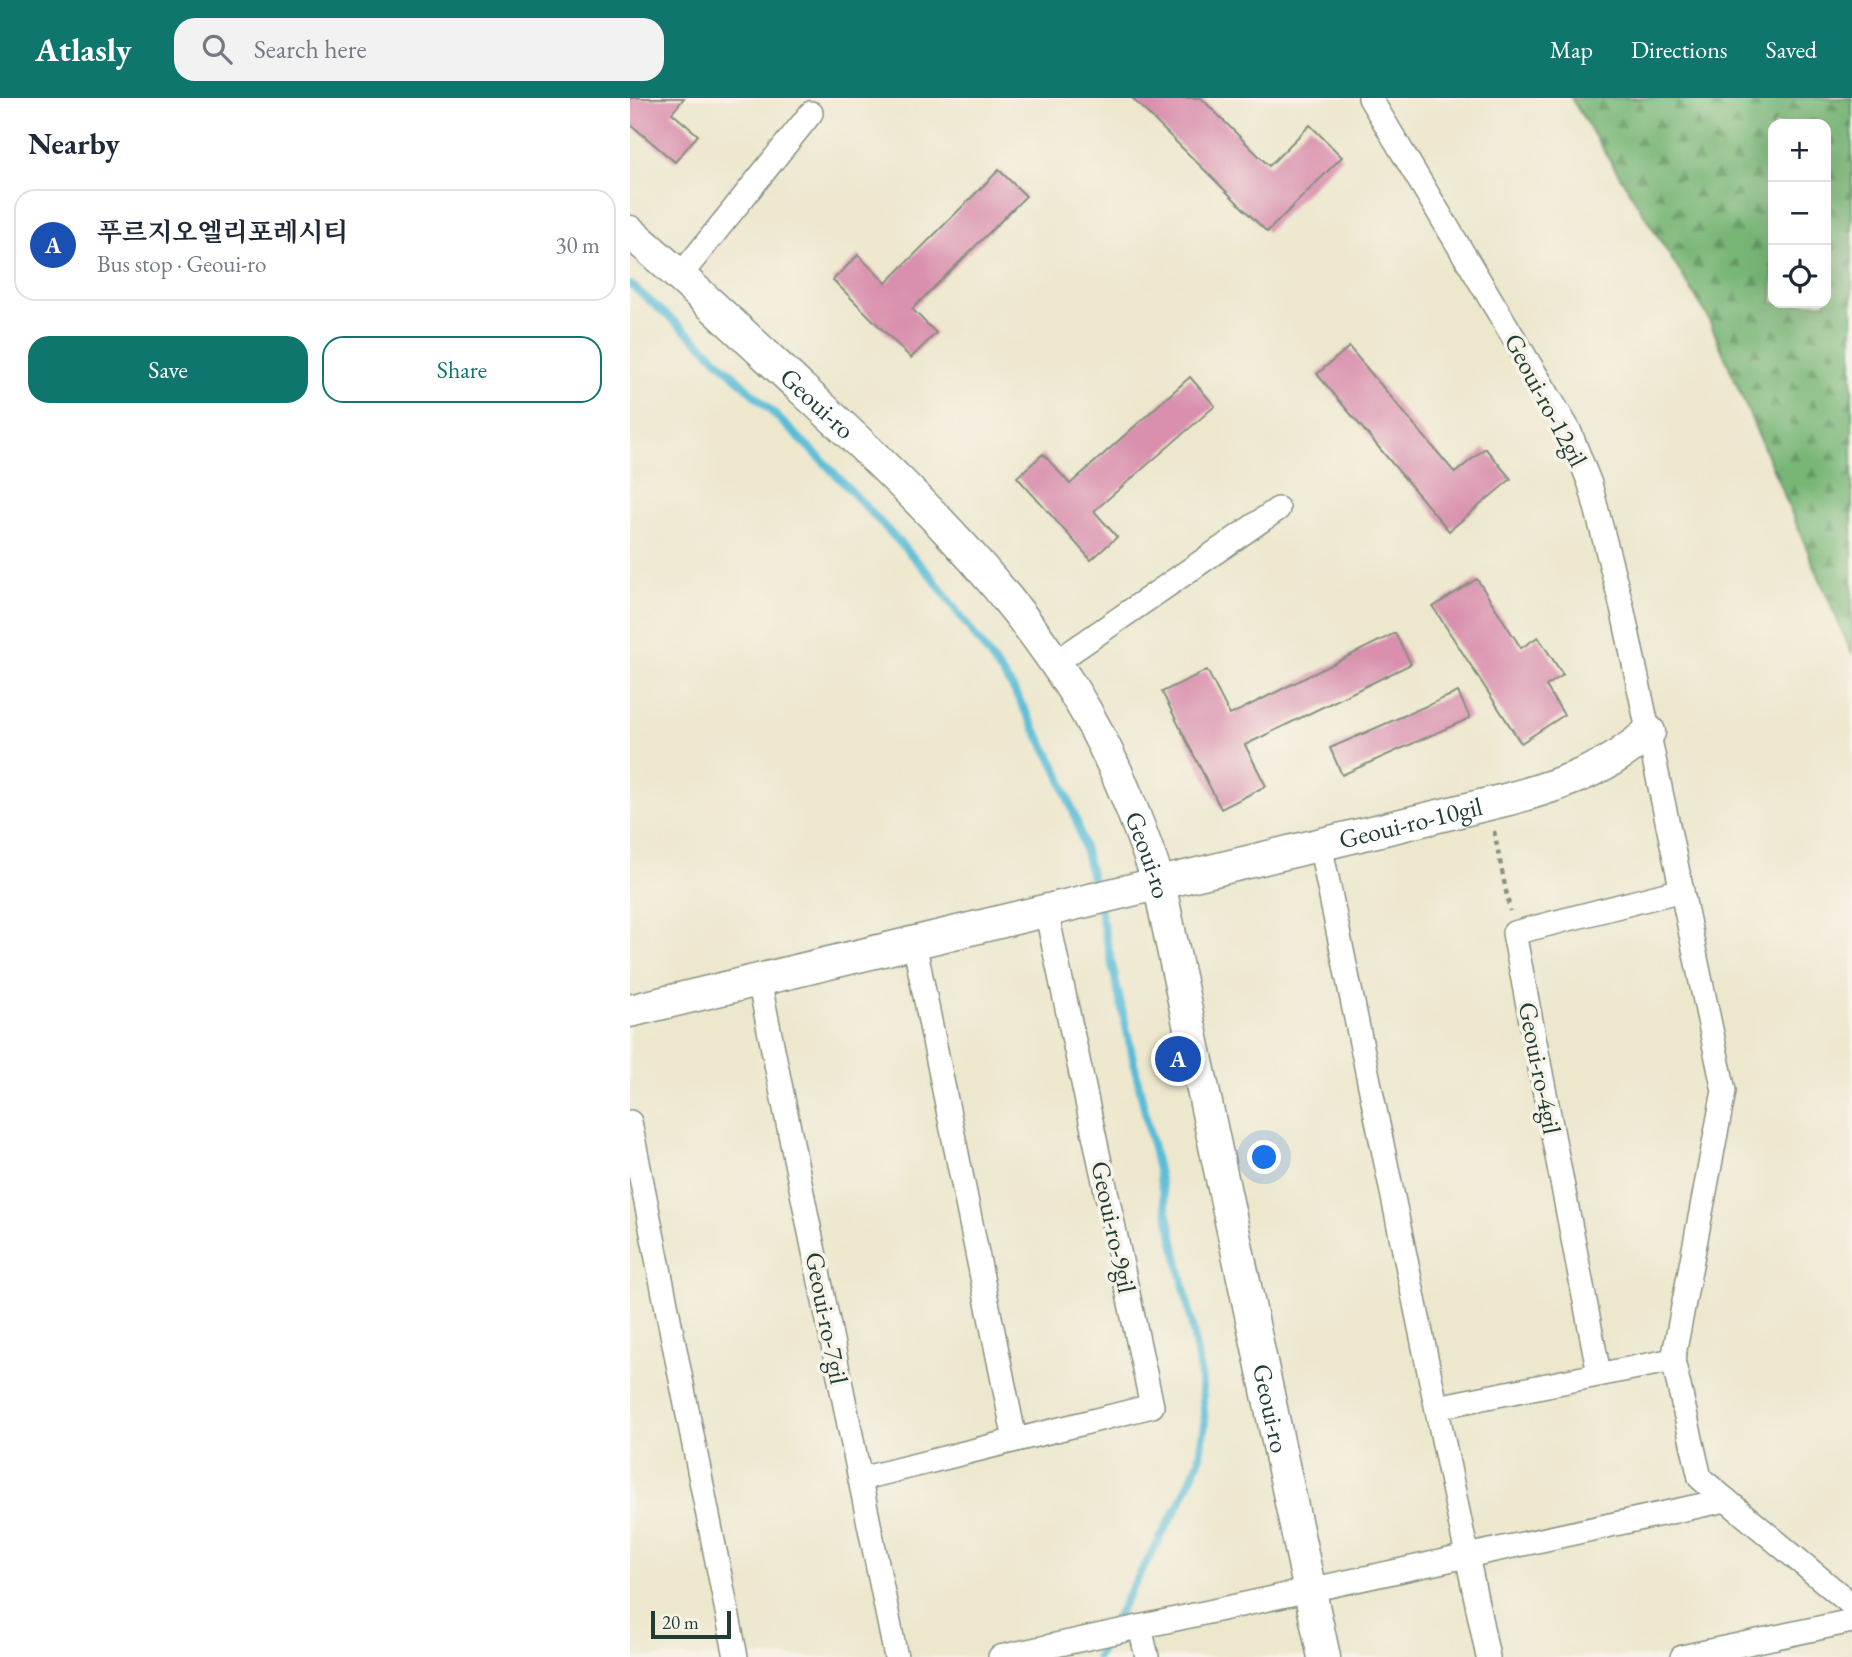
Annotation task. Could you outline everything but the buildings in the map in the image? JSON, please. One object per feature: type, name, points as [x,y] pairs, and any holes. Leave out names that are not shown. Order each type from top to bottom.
[{"type":"street","name":"Geoui-ro-12gil","points":[[1370,98],[1569,430],[1590,484],[1605,535],[1649,732]]},
{"type":"street","points":[[680,276],[811,113]]},
{"type":"street","name":"Geoui-ro","points":[[630,232],[864,446],[951,534],[1055,663],[1074,691],[1105,749],[1137,819],[1159,883],[1324,1657]]},
{"type":"street","points":[[1055,663],[1278,509]]},
{"type":"street","name":"Geoui-ro-10gil","points":[[1159,883],[1489,804],[1564,782],[1628,752],[1649,732]]},
{"type":"street","points":[[1649,732],[1724,1091],[1673,1360],[1700,1478],[1852,1605]]},
{"type":"street","points":[[1320,844],[1488,1657]]},
{"type":"street","points":[[630,1011],[1159,883]]},
{"type":"street","points":[[1514,933],[1682,890]]},
{"type":"street","name":"Geoui-ro-9gil","points":[[860,1479],[1152,1406],[1056,908]]},
{"type":"street","name":"Geoui-ro-4gil","points":[[1514,933],[1599,1374]]},
{"type":"street","points":[[914,942],[1015,1440]]},
{"type":"street","name":"Geoui-ro-7gil","points":[[759,980],[895,1657]]},
{"type":"street","points":[[630,1122],[736,1657]]},
{"type":"street","points":[[1437,1407],[1673,1360]]},
{"type":"street","points":[[1000,1657],[1726,1500]]},
{"type":"street","points":[[1682,1657],[1852,1621]]},
{"type":"street","points":[[1140,1627],[1147,1657]]},
{"type":"path","points":[[1489,804],[1514,933]]},
{"type":"green space","points":[[1571,98],[1852,98],[1852,654],[1707,315]]},
{"type":"waterway","points":[[630,284],[702,345],[820,458],[932,577],[1012,687],[1057,769],[1077,822],[1096,893]]},
{"type":"waterway","points":[[1097,1657],[1182,1499],[1199,1460],[1205,1425],[1201,1376],[1188,1305],[1099,906]]},
{"type":"place","name":"푸르지오엘리포레시티","points":[[1178,1059]]}]
